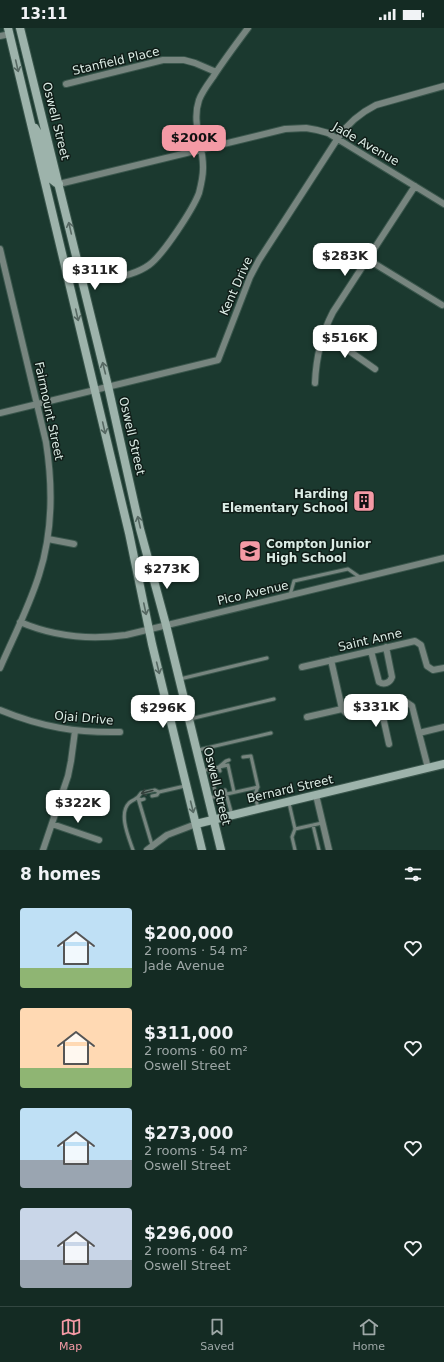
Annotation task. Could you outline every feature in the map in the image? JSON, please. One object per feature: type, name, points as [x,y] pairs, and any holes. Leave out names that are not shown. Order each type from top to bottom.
[{"type":"main road","name":"Oswell Street","points":[[20,28],[108,386],[140,529],[166,625],[201,771],[212,797],[213,819],[221,850]]},
{"type":"main road","name":"Oswell Street","points":[[9,31],[129,533],[150,630],[202,850]]},
{"type":"main road","points":[[9,31],[17,38],[39,106]]},
{"type":"main road","points":[[30,121],[42,141],[51,179],[59,184]]},
{"type":"main road","name":"Bernard Street","points":[[196,824],[444,764]]},
{"type":"street","points":[[110,279],[135,273],[143,269],[157,258],[164,250],[199,193],[203,170],[197,130],[197,110],[203,92],[248,28]]},
{"type":"street","points":[[0,36],[9,31]]},
{"type":"street","name":"Stanfield Place","points":[[66,84],[155,62],[173,60],[195,63],[216,72]]},
{"type":"street","name":"Kent Drive","points":[[0,413],[218,360],[250,277],[259,260],[348,125],[357,117],[376,105],[444,86]]},
{"type":"street","name":"Jade Avenue","points":[[59,184],[294,128],[306,128],[317,130],[338,138],[444,204]]},
{"type":"street","points":[[315,383],[317,359],[321,339],[333,312],[415,186]]},
{"type":"street","name":"Fairmount Street","points":[[0,248],[46,442],[50,465],[51,507],[48,539],[39,576],[0,668]]},
{"type":"street","points":[[367,259],[442,305]]},
{"type":"street","points":[[321,339],[348,350],[375,369]]},
{"type":"street","points":[[48,539],[74,544]]},
{"type":"street","name":"Pico Avenue","points":[[20,622],[60,635],[79,637],[111,637],[150,630],[444,558]]},
{"type":"street","name":"Saint Anne","points":[[302,667],[415,641],[421,645],[427,666],[433,670],[444,668]]},
{"type":"street","points":[[371,651],[378,682],[382,684],[388,683],[392,677],[386,647]]},
{"type":"street","points":[[331,660],[342,709],[346,713],[352,715],[406,702],[409,703],[413,709],[428,768]]},
{"type":"street","points":[[381,708],[389,744]]},
{"type":"street","points":[[307,717],[342,709]]},
{"type":"street","name":"Ojai Drive","points":[[0,710],[37,724],[75,731],[120,732]]},
{"type":"street","points":[[419,733],[444,727]]},
{"type":"street","points":[[43,850],[68,776],[75,731]]},
{"type":"street","points":[[316,795],[327,850]]},
{"type":"street","points":[[52,824],[99,840]]},
{"type":"street","name":"Bernard Street","points":[[147,850],[167,835],[196,824]]},
{"type":"lane","points":[[290,595],[294,581],[306,578],[348,569],[361,578]]},
{"type":"lane","points":[[178,679],[267,658]]},
{"type":"lane","points":[[188,720],[274,699]]},
{"type":"lane","points":[[196,751],[271,733]]},
{"type":"lane","points":[[242,758],[251,756],[258,787],[255,794],[258,809]]},
{"type":"lane","points":[[219,767],[229,760]]},
{"type":"lane","points":[[201,771],[228,765],[234,792]]},
{"type":"lane","points":[[219,767],[220,772]]},
{"type":"lane","points":[[210,769],[212,797],[226,792],[234,792],[258,787]]},
{"type":"lane","points":[[152,796],[158,795],[160,792],[187,786]]},
{"type":"lane","points":[[133,850],[124,826],[125,810],[129,803],[138,798],[141,793],[155,790],[160,792]]},
{"type":"lane","points":[[226,792],[232,815]]},
{"type":"lane","points":[[138,798],[141,800],[144,799]]},
{"type":"lane","points":[[138,798],[152,845]]},
{"type":"lane","points":[[288,802],[295,829],[292,837],[295,850]]},
{"type":"lane","points":[[295,829],[322,823]]},
{"type":"lane","points":[[314,825],[319,850]]},
{"type":"place","name":"Harding Elementary School","points":[[364,501]]},
{"type":"place","name":"Compton Junior High School","points":[[250,551]]}]
